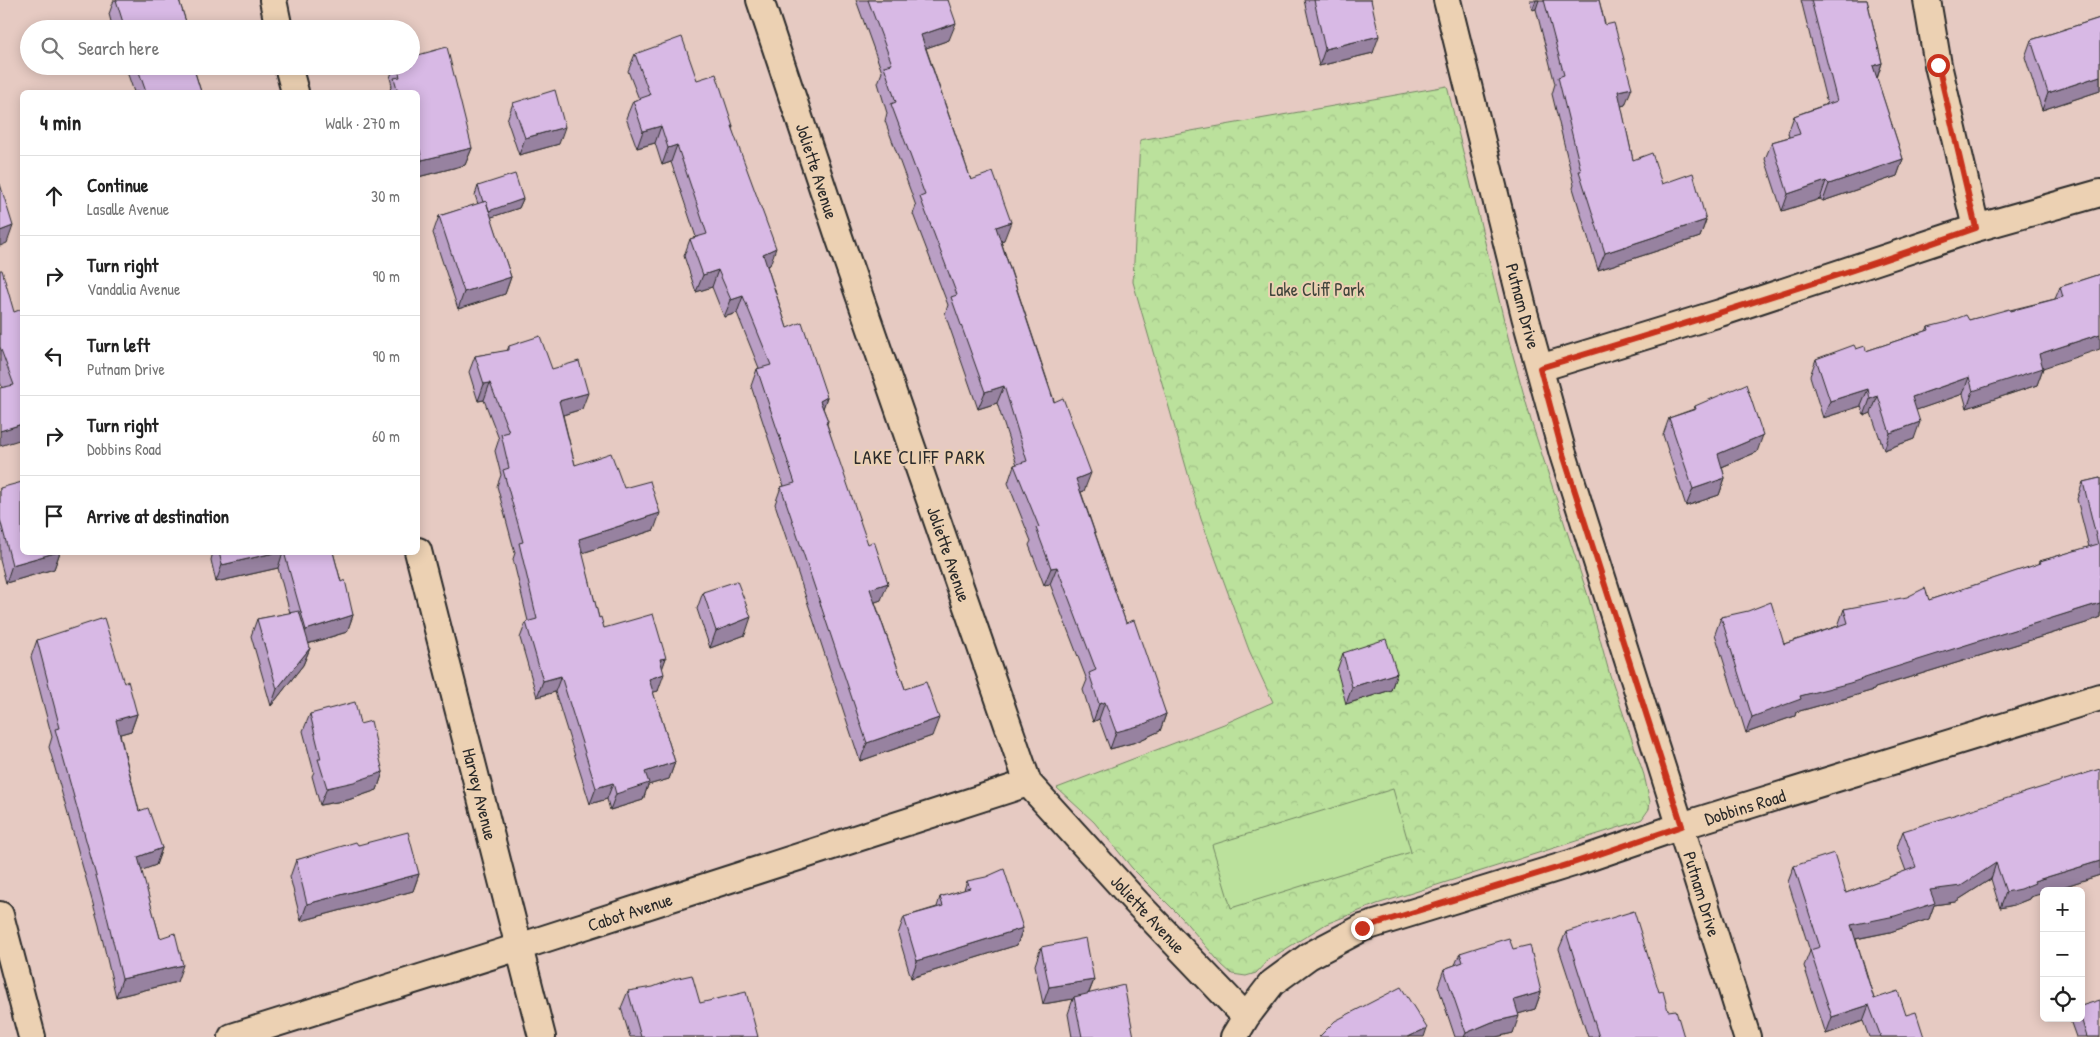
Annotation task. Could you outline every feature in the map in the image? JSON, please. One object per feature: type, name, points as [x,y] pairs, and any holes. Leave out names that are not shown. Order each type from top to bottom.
[{"type":"street","points":[[273,0],[277,20]]},
{"type":"street","name":"Joliette Avenue","points":[[760,0],[838,234],[1028,783],[1137,903],[1240,1027]]},
{"type":"street","name":"Putnam Drive","points":[[1447,0],[1563,454],[1682,826],[1747,1037]]},
{"type":"street","points":[[1928,0],[1938,65],[1976,228]]},
{"type":"street","points":[[290,75],[294,90]]},
{"type":"street","points":[[1540,368],[1729,310],[1976,228],[2100,193]]},
{"type":"street","name":"Harvey Avenue","points":[[419,555],[542,1037]]},
{"type":"street","name":"Dobbins Road","points":[[1240,1027],[1272,983],[1309,956],[1362,928],[1573,863],[1682,826],[2100,697]]},
{"type":"street","name":"Cabot Avenue","points":[[232,1037],[519,948],[1028,783]]},
{"type":"street","points":[[0,915],[32,1037]]},
{"type":"green space","name":"Lake Cliff Park","points":[[1447,86],[1509,341],[1532,424],[1589,599],[1609,672],[1644,775],[1650,802],[1649,809],[1642,819],[1633,823],[1377,904],[1326,924],[1268,960],[1256,973],[1246,976],[1232,974],[1182,918],[1132,868],[1094,822],[1057,788],[1224,724],[1273,702],[1249,650],[1201,519],[1133,282],[1140,140]]},
{"type":"green space","points":[[1393,789],[1411,852],[1231,908],[1212,845]]},
{"type":"building","points":[[116,0],[179,0],[185,20],[122,20]]},
{"type":"building","points":[[868,0],[948,0],[956,23],[921,35],[971,180],[993,172],[1011,222],[996,227],[1054,402],[1063,398],[1091,473],[1076,479],[1126,623],[1134,620],[1166,714],[1142,725],[1116,732],[1105,702],[1099,704],[1089,673],[1096,670],[1057,567],[1051,568],[1036,528],[1039,527],[1014,465],[1027,461],[1004,386],[985,392],[951,297],[957,295],[920,197],[925,195],[891,104],[896,102],[884,66],[892,64]]},
{"type":"building","points":[[1314,0],[1371,0],[1379,36],[1325,49]]},
{"type":"building","points":[[1544,0],[1599,0],[1605,25],[1614,23],[1632,88],[1618,91],[1633,160],[1652,153],[1662,184],[1693,173],[1706,220],[1605,253],[1579,171],[1581,171],[1558,77],[1564,75]]},
{"type":"building","points":[[1811,0],[1867,0],[1882,63],[1873,66],[1903,159],[1829,184],[1826,181],[1788,194],[1772,142],[1800,134],[1794,116],[1837,101]]},
{"type":"building","points":[[2100,18],[2100,76],[2048,93],[2031,40]]},
{"type":"building","points":[[682,37],[697,80],[716,74],[733,126],[731,126],[776,248],[763,254],[787,328],[802,322],[827,397],[820,401],[828,421],[826,422],[868,544],[874,541],[888,583],[870,589],[905,689],[926,682],[939,718],[867,743],[781,487],[795,483],[757,369],[771,365],[743,296],[731,300],[718,270],[703,275],[690,239],[707,234],[677,145],[668,148],[661,126],[643,131],[633,101],[650,95],[635,54]]},
{"type":"building","points":[[447,47],[472,148],[422,160],[420,151],[420,90],[397,90],[394,78],[400,77],[399,75],[420,75],[420,54]]},
{"type":"building","points":[[140,75],[196,75],[200,90],[145,90]]},
{"type":"building","points":[[555,90],[565,127],[525,138],[513,103]]},
{"type":"building","points":[[515,174],[523,199],[489,211],[486,201],[483,202],[478,186]]},
{"type":"building","points":[[0,184],[13,226],[0,231]]},
{"type":"building","points":[[486,201],[511,277],[464,292],[439,216]]},
{"type":"building","points":[[0,270],[2,270],[14,312],[20,310],[20,425],[0,431],[0,388],[14,385],[0,347]]},
{"type":"building","points":[[2100,274],[2100,334],[2039,354],[2043,368],[1973,391],[1969,377],[1912,397],[1920,422],[1890,433],[1878,396],[1870,399],[1868,389],[1830,401],[1816,359],[1854,345],[1856,349],[1865,346],[1866,351],[1929,330],[1928,327],[1966,315],[1969,320],[2063,297],[2060,287]]},
{"type":"building","points":[[540,336],[552,369],[579,361],[588,393],[559,401],[575,465],[611,453],[624,488],[650,481],[660,513],[579,539],[599,618],[601,617],[604,628],[653,614],[666,658],[660,659],[664,674],[649,679],[675,762],[645,772],[649,783],[616,794],[613,783],[596,788],[561,676],[543,681],[526,622],[537,619],[519,543],[523,542],[503,470],[509,468],[501,434],[509,432],[490,383],[484,384],[475,356],[509,350],[509,346]]},
{"type":"building","points":[[1746,384],[1763,435],[1718,454],[1725,478],[1693,489],[1669,418],[1696,409],[1695,406]]},
{"type":"building","points":[[2100,478],[2100,603],[1850,683],[1800,696],[1801,699],[1752,717],[1721,617],[1748,611],[1771,602],[1784,644],[1848,623],[1844,609],[1907,597],[1925,588],[1929,600],[2041,563],[2040,561],[2098,544],[2083,482]]},
{"type":"building","points":[[20,483],[20,555],[47,555],[12,565],[0,519],[0,488]]},
{"type":"building","points":[[220,555],[265,555],[222,565]]},
{"type":"building","points":[[285,555],[334,555],[341,582],[345,580],[353,615],[306,630]]},
{"type":"building","points":[[737,581],[751,617],[716,631],[703,592]]},
{"type":"building","points":[[299,611],[310,648],[277,689],[257,619]]},
{"type":"building","points":[[104,618],[124,683],[128,681],[137,714],[116,720],[139,811],[148,808],[162,848],[138,857],[160,938],[175,933],[183,965],[122,979],[105,908],[55,729],[60,728],[37,640]]},
{"type":"building","points":[[1386,639],[1397,673],[1352,687],[1343,653]]},
{"type":"building","points":[[355,702],[360,724],[371,721],[383,772],[354,782],[327,788],[318,759],[321,759],[310,714]]},
{"type":"building","points":[[2100,769],[2100,861],[2034,881],[2035,883],[2020,889],[2006,892],[1996,863],[1961,886],[1930,890],[1935,903],[1895,916],[1851,925],[1874,999],[1898,991],[1906,1015],[1916,1012],[1924,1037],[1881,1037],[1869,1005],[1832,1017],[1810,950],[1820,947],[1794,866],[1834,853],[1846,893],[1916,867],[1903,831]]},
{"type":"building","points":[[408,832],[419,874],[307,904],[296,860],[356,842],[358,845]]},
{"type":"building","points":[[1004,869],[1023,928],[917,961],[904,917],[943,906],[940,897],[970,888],[967,881],[986,877]]},
{"type":"building","points":[[1634,911],[1659,992],[1663,991],[1668,1011],[1676,1010],[1684,1037],[1599,1037],[1566,932]]},
{"type":"building","points":[[1086,938],[1094,980],[1049,987],[1041,947]]},
{"type":"building","points":[[1509,938],[1513,949],[1530,945],[1541,992],[1514,1000],[1519,1016],[1492,1022],[1466,1033],[1444,969],[1463,962],[1460,953]]},
{"type":"building","points":[[692,975],[700,1003],[746,992],[758,1037],[641,1037],[628,991],[653,987]]},
{"type":"building","points":[[1124,985],[1134,1037],[1082,1037],[1074,997]]},
{"type":"building","points":[[1401,987],[1427,1028],[1408,1037],[1319,1037],[1335,1021]]},
{"type":"building","points":[[2100,1000],[2100,1037],[2087,1037],[2082,1022],[2085,1022],[2085,1005]]},
{"type":"district","name":"LAKE CLIFF PARK","points":[[920,457]]},
{"type":"route","points":[[1362,928],[1573,863],[1682,826],[1563,454],[1540,368],[1895,257],[1976,228],[1938,65]]}]
